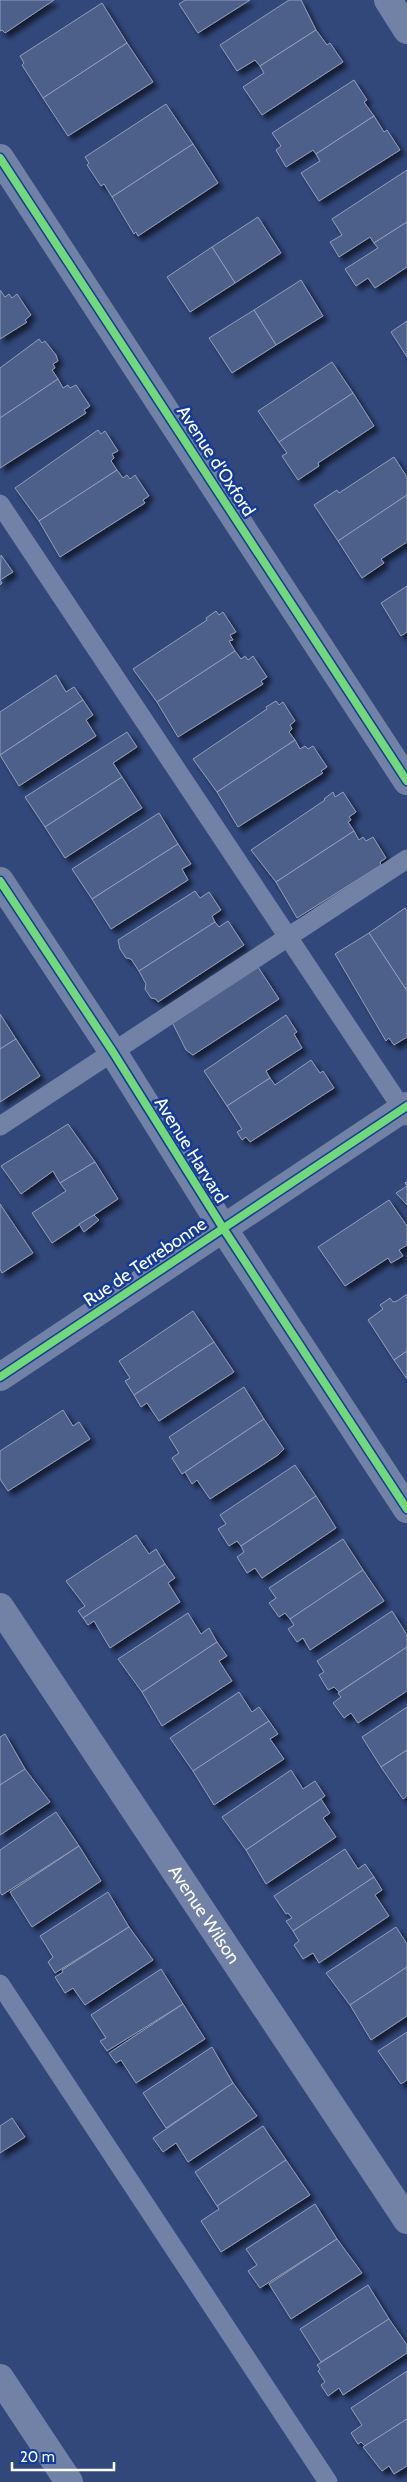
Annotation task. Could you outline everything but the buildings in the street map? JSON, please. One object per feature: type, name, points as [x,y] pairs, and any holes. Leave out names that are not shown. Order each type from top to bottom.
[{"type":"street","points":[[388,0],[407,30]]},
{"type":"street","name":"Avenue d'Oxford","points":[[0,158],[407,781]]},
{"type":"street","name":"Avenue Harvard","points":[[0,881],[113,1052],[223,1228],[407,1509]]},
{"type":"street","name":"Rue de Terrebonne","points":[[0,1377],[223,1228],[406,1110]]},
{"type":"street","name":"Avenue Wilson","points":[[0,1607],[407,2220]]},
{"type":"street","points":[[0,2378],[69,2482]]},
{"type":"lane","points":[[0,504],[287,937],[406,1110]]},
{"type":"lane","points":[[0,1126],[407,859]]},
{"type":"lane","points":[[0,1984],[328,2482]]},
{"type":"cycle path","points":[[0,158],[407,781]]},
{"type":"cycle path","points":[[0,881],[113,1052],[223,1228],[407,1509]]},
{"type":"cycle path","points":[[0,1377],[407,1106]]}]
